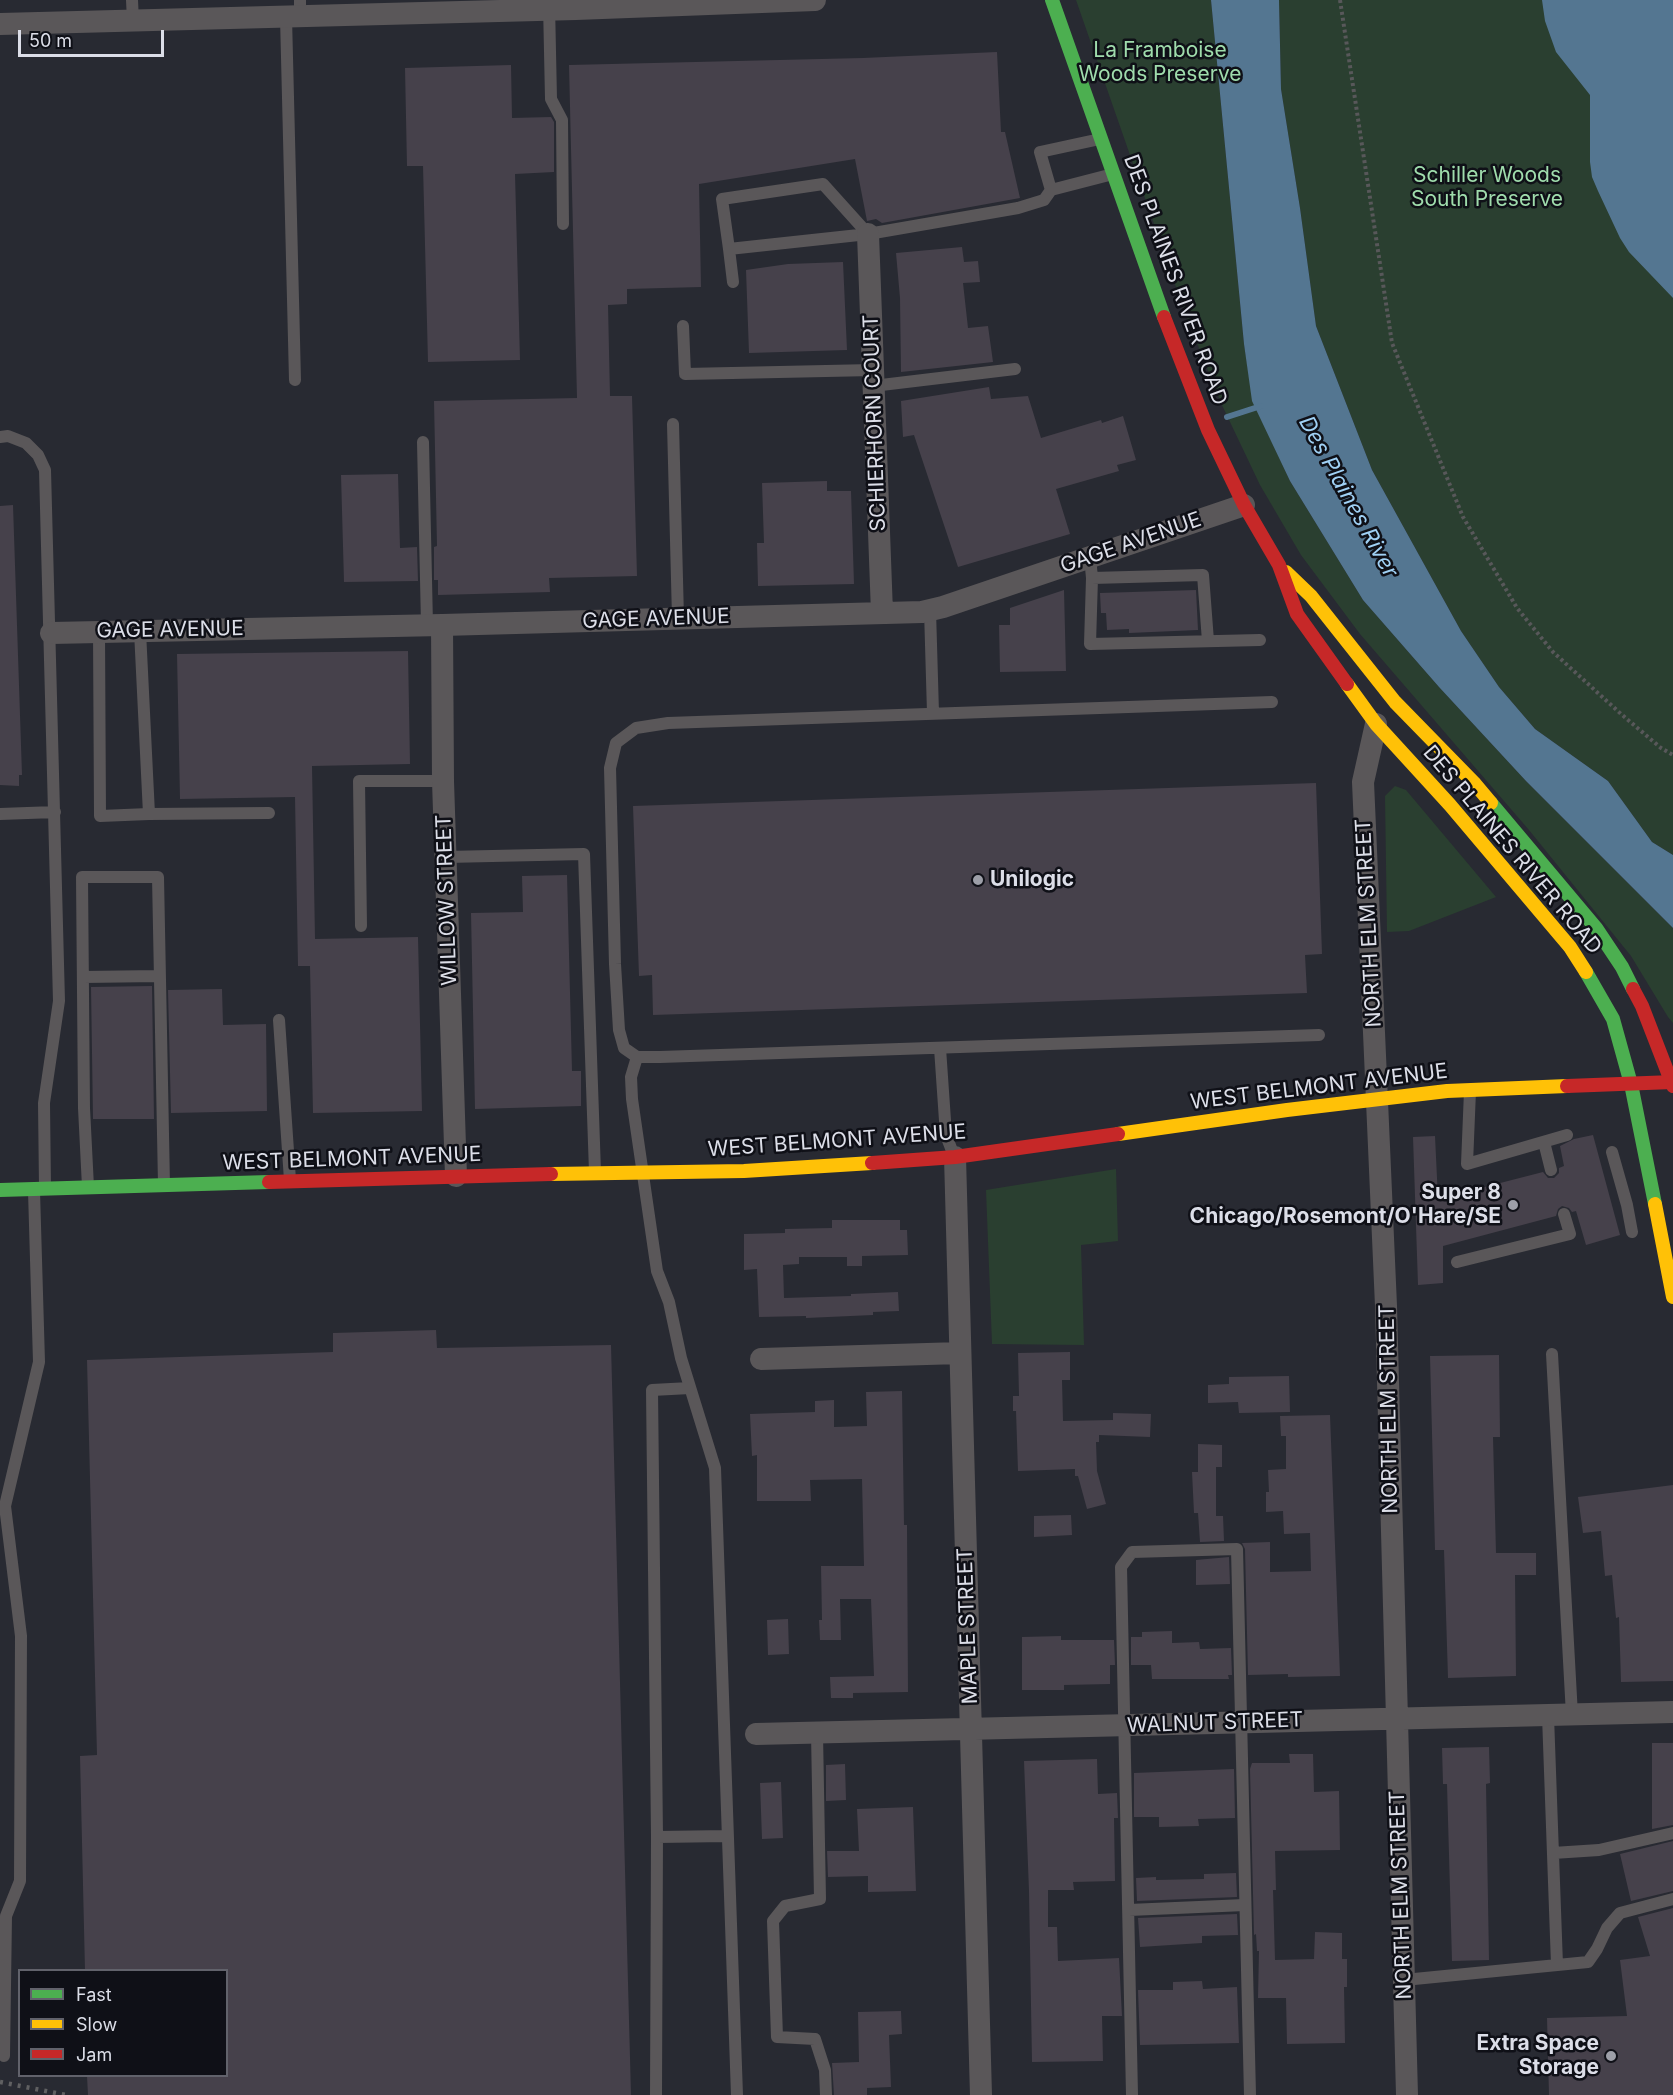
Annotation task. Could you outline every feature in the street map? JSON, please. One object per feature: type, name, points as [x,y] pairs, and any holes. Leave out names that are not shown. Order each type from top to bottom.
[{"type":"main road","name":"DES PLAINES RIVER ROAD","points":[[1052,0],[1172,340],[1209,430],[1244,505],[1279,565],[1297,614],[1376,724],[1450,805],[1570,947],[1594,983],[1613,1019],[1631,1084],[1640,1202],[1673,1297]]},
{"type":"main road","name":"DES PLAINES RIVER ROAD","points":[[1279,565],[1311,596],[1395,702],[1475,784],[1596,928],[1622,967],[1642,1006],[1673,1083]]},
{"type":"main road","name":"WEST BELMONT AVENUE","points":[[0,1191],[456,1176],[801,1168],[955,1157],[1378,1098],[1470,1090],[1673,1083]]},
{"type":"street","points":[[0,24],[132,10],[295,11],[815,0]]},
{"type":"street","name":"SCHIERHORN COURT","points":[[868,234],[882,613]]},
{"type":"street","name":"GAGE AVENUE","points":[[51,633],[434,625],[930,610],[1091,568],[1244,505]]},
{"type":"street","name":"WILLOW STREET","points":[[434,625],[443,781],[456,1176]]},
{"type":"street","name":"NORTH ELM STREET","points":[[1376,724],[1363,782],[1386,1306],[1407,2095]]},
{"type":"street","name":"MAPLE STREET","points":[[955,1157],[981,2095]]},
{"type":"street","points":[[761,1359],[960,1353]]},
{"type":"street","name":"WALNUT STREET","points":[[756,1734],[1673,1712]]},
{"type":"lane","points":[[549,5],[551,99],[562,120],[563,224]]},
{"type":"lane","points":[[295,11],[295,380]]},
{"type":"lane","points":[[1051,190],[1040,152],[1101,139]]},
{"type":"lane","points":[[729,249],[868,234],[1018,208],[1044,200],[1051,190],[1113,174]]},
{"type":"lane","points":[[733,282],[722,199],[823,184],[868,234]]},
{"type":"lane","points":[[682,326],[685,374],[873,378],[1015,369]]},
{"type":"lane","points":[[673,424],[678,618]]},
{"type":"lane","points":[[0,436],[8,436],[26,443],[38,454],[45,470],[59,1001],[44,1103],[40,1189],[39,1362],[5,1506],[21,1636],[20,1881],[6,1916],[4,2056]]},
{"type":"lane","points":[[423,442],[434,625]]},
{"type":"lane","points":[[1208,641],[1203,575],[1091,568],[1090,644],[1260,640]]},
{"type":"lane","points":[[930,610],[933,713]]},
{"type":"lane","points":[[140,631],[149,814]]},
{"type":"lane","points":[[99,632],[100,816],[269,813]]},
{"type":"lane","points":[[1272,702],[668,723],[636,728],[616,743],[610,768],[619,1030],[624,1048],[637,1057],[1319,1035]]},
{"type":"lane","points":[[361,926],[359,782],[443,781]]},
{"type":"lane","points":[[0,814],[55,812]]},
{"type":"lane","points":[[446,857],[584,854],[596,1174]]},
{"type":"lane","points":[[88,1188],[84,1108],[82,877],[158,877],[165,1185]]},
{"type":"lane","points":[[82,977],[159,976]]},
{"type":"lane","points":[[279,1020],[290,1181]]},
{"type":"lane","points":[[940,1048],[946,1135],[955,1157]]},
{"type":"lane","points":[[637,1057],[631,1077],[631,1088],[657,1271],[669,1302],[681,1358],[715,1468],[737,2095]]},
{"type":"lane","points":[[1470,1090],[1467,1164],[1567,1135]]},
{"type":"lane","points":[[1544,1142],[1551,1170]]},
{"type":"lane","points":[[1612,1152],[1640,1202],[1632,1232]]},
{"type":"lane","points":[[1457,1262],[1570,1234],[1564,1214]]},
{"type":"lane","points":[[1552,1354],[1572,1715]]},
{"type":"lane","points":[[656,2095],[657,1837],[652,1390],[690,1389]]},
{"type":"lane","points":[[1132,2095],[1121,1567],[1132,1552],[1236,1549],[1250,2095]]},
{"type":"lane","points":[[1548,1716],[1557,1965]]},
{"type":"lane","points":[[817,1733],[820,1899],[785,1906],[773,1921],[777,2037],[815,2039],[825,2070],[826,2095]]},
{"type":"lane","points":[[1553,1853],[1599,1850],[1673,1833]]},
{"type":"lane","points":[[657,1837],[728,1836]]},
{"type":"lane","points":[[1404,1980],[1588,1962],[1607,1928],[1620,1913],[1673,1899]]},
{"type":"lane","points":[[1129,1910],[1245,1905]]},
{"type":"path","points":[[1340,0],[1392,344],[1462,517],[1517,608],[1553,652],[1621,714],[1661,748],[1673,755]]},
{"type":"green space","name":"La Framboise Woods Preserve","points":[[1076,0],[1211,0],[1244,344],[1253,401],[1290,481],[1363,600],[1526,781],[1673,928],[1673,1023],[1631,956],[1529,830],[1360,634],[1301,555],[1260,485],[1221,403],[1185,313]]},
{"type":"green space","name":"Schiller Woods South Preserve","points":[[1279,0],[1673,0],[1673,855],[1652,842],[1608,781],[1535,729],[1499,687],[1461,631],[1372,470],[1316,326],[1281,89]]},
{"type":"green space","points":[[1395,786],[1406,790],[1496,897],[1409,931],[1387,932],[1385,796]]},
{"type":"green space","points":[[1116,1169],[1118,1241],[1081,1245],[1084,1345],[992,1344],[986,1190]]},
{"type":"water","name":"Des Plaines River","points":[[1211,0],[1279,0],[1281,89],[1316,326],[1372,470],[1461,631],[1499,687],[1535,729],[1608,781],[1652,842],[1673,855],[1673,928],[1526,781],[1363,600],[1290,481],[1252,401],[1244,344]]},
{"type":"water","points":[[1542,0],[1673,0],[1673,298],[1629,252],[1598,191],[1592,177],[1590,162],[1590,95],[1556,52],[1545,21]]},
{"type":"building","points":[[997,52],[1001,132],[1005,132],[1020,198],[882,223],[876,219],[867,221],[855,159],[699,184],[701,287],[627,289],[627,304],[608,305],[610,396],[632,396],[637,576],[549,578],[550,592],[438,595],[438,580],[434,580],[434,547],[437,546],[434,401],[577,398],[569,65],[863,58]]},
{"type":"building","points":[[511,65],[512,118],[551,117],[554,122],[554,172],[515,174],[520,360],[428,362],[423,166],[407,166],[405,68]]},
{"type":"building","points":[[962,247],[964,262],[978,261],[980,282],[963,283],[968,328],[988,326],[993,362],[901,372],[900,298],[896,253]]},
{"type":"building","points":[[843,262],[847,350],[749,353],[746,270],[788,264]]},
{"type":"building","points":[[989,387],[991,399],[1028,396],[1041,438],[1101,420],[1102,423],[1123,416],[1136,460],[1117,465],[1119,471],[1056,489],[1070,534],[958,567],[914,435],[903,437],[901,401]]},
{"type":"building","points":[[398,474],[400,548],[417,547],[418,581],[344,582],[341,475]]},
{"type":"building","points":[[827,481],[827,491],[851,491],[854,584],[758,586],[757,543],[764,543],[762,483]]},
{"type":"building","points":[[13,505],[22,775],[19,775],[19,786],[0,785],[0,506]]},
{"type":"building","points":[[1064,590],[1066,671],[1000,672],[999,625],[1010,625],[1010,608]]},
{"type":"building","points":[[1196,590],[1198,630],[1129,633],[1129,629],[1107,630],[1106,613],[1101,613],[1100,593]]},
{"type":"building","points":[[408,651],[410,764],[312,766],[315,939],[418,937],[422,1111],[313,1113],[310,966],[298,966],[295,797],[180,799],[177,654]]},
{"type":"building","name":"Unilogic","points":[[1316,783],[1322,954],[1305,955],[1307,993],[653,1015],[652,975],[639,976],[633,806]]},
{"type":"building","points":[[567,875],[572,1071],[581,1071],[581,1106],[475,1109],[471,913],[523,912],[522,876]]},
{"type":"building","points":[[152,986],[154,1119],[93,1119],[91,987]]},
{"type":"building","points":[[222,989],[223,1025],[266,1024],[267,1111],[171,1113],[168,990]]},
{"type":"building","name":"Super 8 Chicago/Rosemont/O'Hare/SE","points":[[1593,1135],[1620,1235],[1586,1245],[1576,1211],[1572,1212],[1569,1208],[1562,1206],[1558,1209],[1556,1216],[1443,1246],[1443,1283],[1418,1285],[1413,1137],[1435,1136],[1438,1199],[1543,1172],[1548,1178],[1554,1178],[1559,1173],[1559,1168],[1564,1166],[1560,1146],[1574,1139]]},
{"type":"building","points":[[832,1220],[900,1220],[900,1230],[907,1230],[908,1255],[862,1256],[862,1266],[847,1266],[847,1257],[799,1257],[799,1264],[783,1265],[784,1298],[898,1292],[899,1311],[873,1312],[873,1315],[806,1318],[806,1316],[759,1317],[757,1269],[744,1270],[744,1234],[785,1233],[785,1229],[832,1228]]},
{"type":"building","points":[[436,1330],[437,1348],[611,1345],[631,2095],[88,2095],[87,2077],[228,2077],[228,1969],[85,1969],[80,1756],[97,1755],[87,1360],[333,1352],[333,1333]]},
{"type":"building","points":[[1070,1352],[1070,1380],[1062,1380],[1063,1421],[1113,1420],[1113,1413],[1151,1414],[1150,1437],[1099,1435],[1099,1442],[1096,1442],[1097,1471],[1106,1504],[1087,1509],[1078,1476],[1075,1476],[1075,1469],[1018,1471],[1016,1411],[1013,1411],[1013,1396],[1019,1396],[1018,1353]]},
{"type":"building","points":[[1499,1355],[1500,1437],[1493,1437],[1496,1553],[1536,1553],[1536,1575],[1515,1575],[1516,1676],[1448,1678],[1444,1550],[1435,1550],[1430,1356]]},
{"type":"building","points":[[1289,1376],[1290,1412],[1239,1413],[1238,1402],[1208,1403],[1208,1385],[1229,1384],[1229,1377]]},
{"type":"building","points":[[902,1391],[904,1525],[907,1525],[908,1692],[853,1693],[853,1698],[831,1698],[830,1677],[874,1676],[871,1599],[840,1599],[841,1640],[820,1640],[821,1566],[864,1566],[862,1479],[810,1480],[811,1501],[757,1501],[757,1455],[752,1456],[750,1414],[815,1412],[815,1401],[834,1400],[834,1427],[867,1426],[866,1392]]},
{"type":"building","points":[[1330,1415],[1340,1676],[1248,1675],[1245,1549],[1242,1543],[1270,1542],[1270,1572],[1311,1571],[1310,1533],[1284,1534],[1283,1511],[1266,1512],[1266,1492],[1269,1492],[1268,1470],[1286,1469],[1286,1436],[1281,1436],[1280,1416]]},
{"type":"building","points":[[1198,1444],[1222,1445],[1222,1467],[1216,1467],[1216,1516],[1223,1516],[1224,1541],[1200,1542],[1198,1513],[1194,1513],[1192,1472],[1198,1472]]},
{"type":"building","points":[[1673,1485],[1673,1681],[1621,1682],[1619,1617],[1616,1618],[1612,1575],[1605,1576],[1601,1531],[1583,1533],[1578,1497]]},
{"type":"building","points":[[1071,1515],[1072,1535],[1034,1537],[1034,1516]]},
{"type":"building","points":[[1229,1557],[1230,1584],[1196,1585],[1196,1560]]},
{"type":"building","points":[[788,1619],[789,1654],[768,1655],[767,1620]]},
{"type":"building","points":[[1172,1631],[1172,1643],[1199,1642],[1200,1649],[1231,1648],[1232,1675],[1228,1675],[1229,1679],[1152,1679],[1151,1665],[1131,1665],[1131,1637],[1142,1637],[1142,1632]]},
{"type":"building","points":[[1061,1636],[1061,1640],[1114,1640],[1115,1665],[1110,1665],[1110,1684],[1064,1685],[1064,1690],[1022,1690],[1022,1637]]},
{"type":"building","points":[[1652,1743],[1673,1743],[1673,1825],[1652,1829]]},
{"type":"building","points":[[1489,1747],[1490,1783],[1486,1784],[1489,1960],[1452,1961],[1447,1784],[1443,1784],[1442,1748]]},
{"type":"building","points":[[1289,1754],[1313,1754],[1314,1792],[1339,1791],[1340,1850],[1275,1851],[1276,1890],[1273,1890],[1275,1960],[1314,1959],[1315,1932],[1342,1933],[1342,1959],[1347,1959],[1347,1987],[1344,1987],[1345,2043],[1287,2044],[1286,1998],[1258,1998],[1259,1951],[1257,1951],[1256,1934],[1254,1935],[1250,1769],[1252,1763],[1290,1763]]},
{"type":"building","points":[[1097,1759],[1098,1794],[1117,1793],[1118,1818],[1114,1818],[1115,1881],[1073,1882],[1074,1890],[1048,1890],[1048,1927],[1057,1927],[1058,1961],[1119,1958],[1122,2016],[1102,2016],[1103,2061],[1032,2062],[1024,1761]]},
{"type":"building","points":[[845,1764],[846,1800],[826,1801],[826,1765]]},
{"type":"building","points":[[1234,1769],[1235,1818],[1198,1819],[1199,1826],[1159,1827],[1159,1817],[1134,1817],[1134,1773]]},
{"type":"building","points":[[781,1782],[783,1838],[762,1839],[760,1783]]},
{"type":"building","points":[[913,1807],[916,1891],[868,1892],[868,1876],[828,1877],[827,1851],[859,1851],[857,1809]]},
{"type":"building","points":[[1673,1841],[1673,1891],[1631,1901],[1620,1854]]},
{"type":"building","points":[[1236,1873],[1237,1897],[1137,1901],[1136,1878],[1204,1879],[1204,1874]]},
{"type":"building","name":"Extra Space Storage","points":[[1673,1908],[1673,2095],[1549,2095],[1547,2018],[1627,2016],[1620,1960],[1650,1956],[1638,1917]]},
{"type":"building","points":[[1237,1914],[1238,1935],[1202,1936],[1202,1943],[1140,1947],[1138,1918]]},
{"type":"building","points":[[1202,1981],[1203,1989],[1237,1987],[1239,2043],[1140,2045],[1138,1990],[1173,1990],[1173,1982]]},
{"type":"building","points":[[901,2011],[902,2034],[889,2035],[891,2087],[867,2088],[867,2095],[834,2095],[832,2063],[859,2062],[858,2012]]},
{"type":"waterway","points":[[1227,417],[1261,406]]},
{"type":"railway","points":[[0,2082],[66,2095]]},
{"type":"traffic: fast","points":[[1052,0],[1164,317]]},
{"type":"traffic: fast","points":[[1491,803],[1596,928],[1622,967],[1633,989]]},
{"type":"traffic: fast","points":[[1586,972],[1613,1019],[1631,1084],[1655,1204]]},
{"type":"traffic: fast","points":[[0,1190],[269,1182]]},
{"type":"traffic: slow","points":[[1286,572],[1311,596],[1395,702],[1491,803]]},
{"type":"traffic: slow","points":[[1347,684],[1376,724],[1450,805],[1570,947],[1586,972]]},
{"type":"traffic: slow","points":[[1118,1134],[1287,1110],[1447,1091],[1567,1086]]},
{"type":"traffic: slow","points":[[551,1174],[744,1171],[872,1163]]},
{"type":"traffic: slow","points":[[1655,1204],[1673,1297]]},
{"type":"traffic: jam","points":[[1164,317],[1208,430],[1244,505],[1279,565],[1297,614],[1347,684]]},
{"type":"traffic: jam","points":[[1633,989],[1642,1006],[1673,1086]]},
{"type":"traffic: jam","points":[[1567,1086],[1673,1082]]},
{"type":"traffic: jam","points":[[872,1163],[955,1157],[1118,1134]]},
{"type":"traffic: jam","points":[[269,1182],[551,1174]]},
{"type":"place","name":"Unilogic","points":[[978,880]]},
{"type":"place","name":"Super 8 Chicago/Rosemont/O'Hare/SE","points":[[1513,1205]]},
{"type":"place","name":"Extra Space Storage","points":[[1611,2056]]}]
